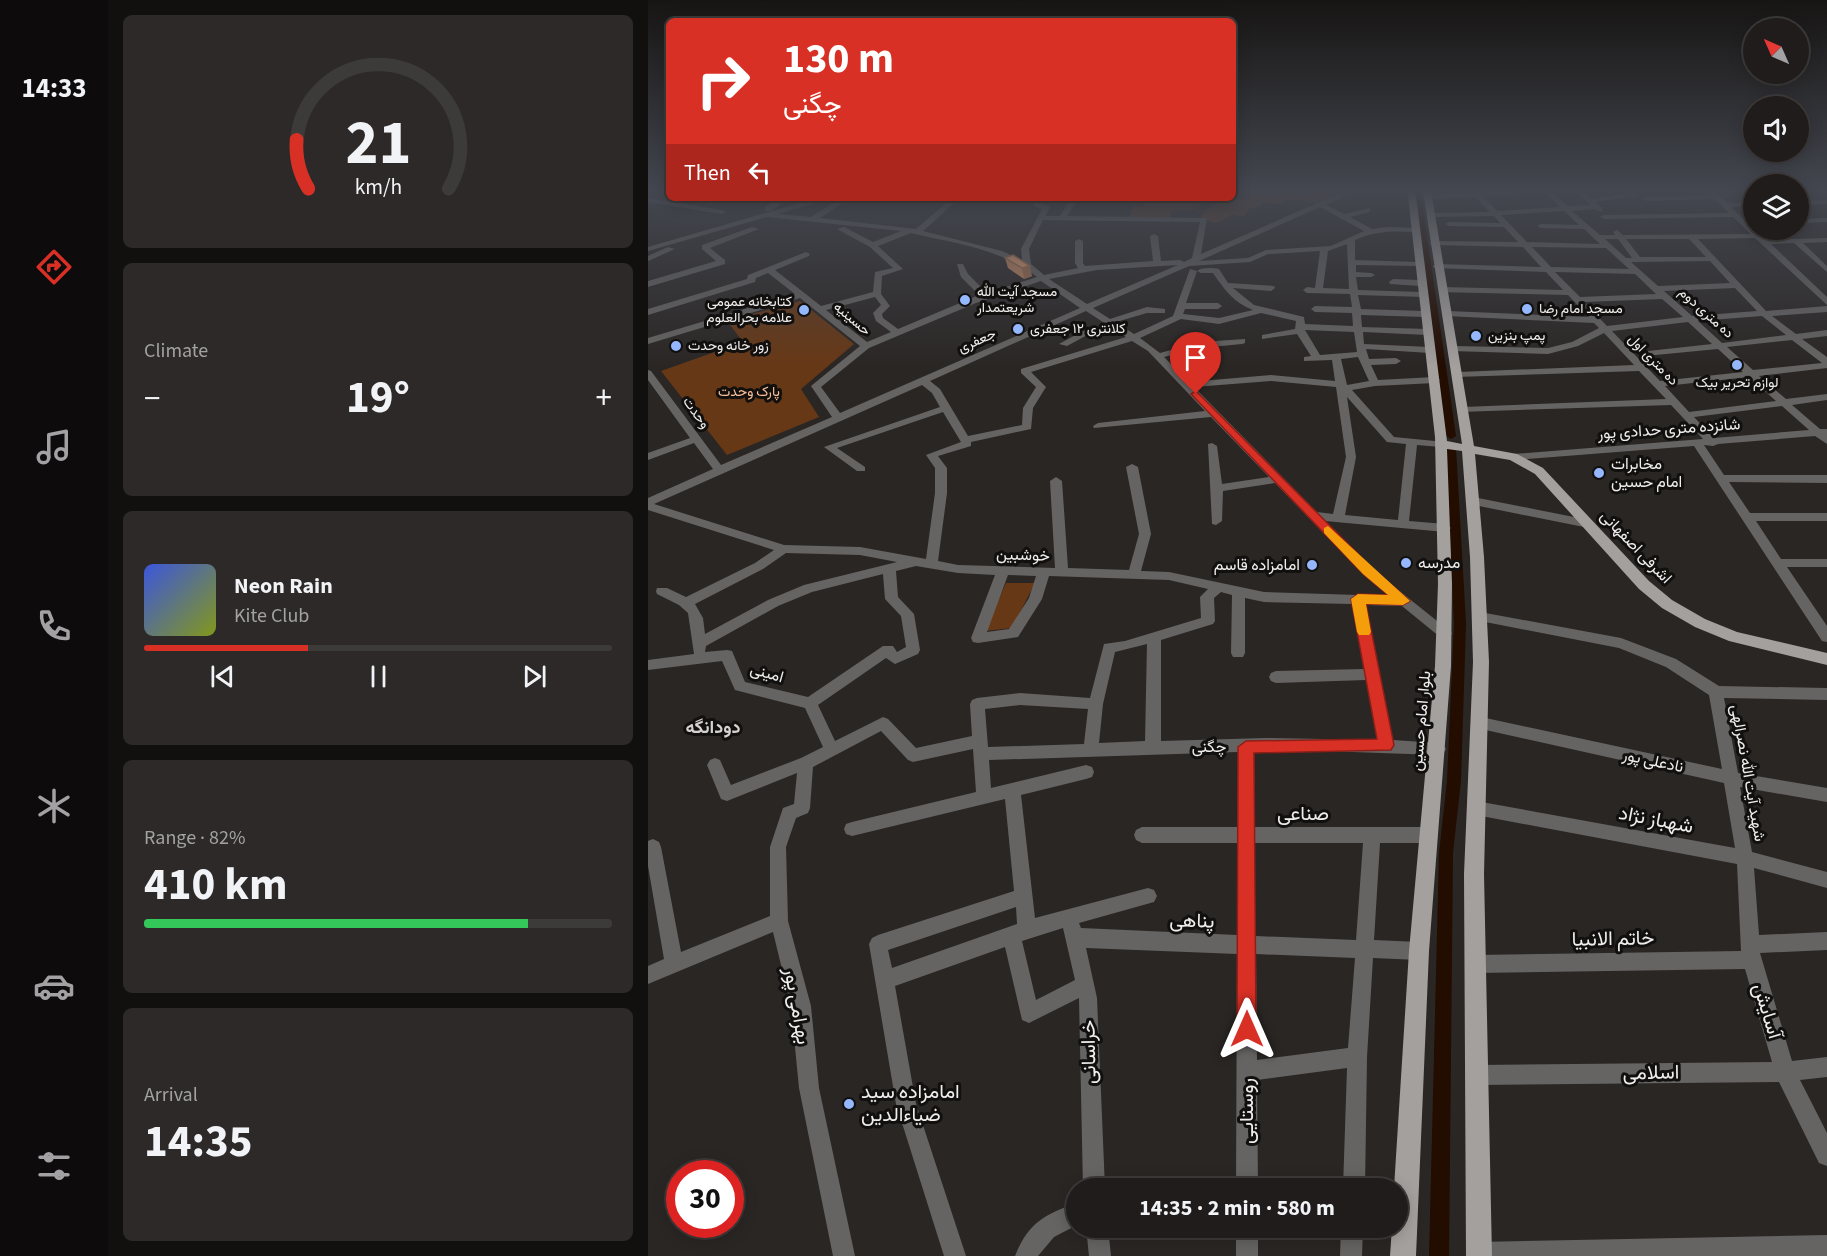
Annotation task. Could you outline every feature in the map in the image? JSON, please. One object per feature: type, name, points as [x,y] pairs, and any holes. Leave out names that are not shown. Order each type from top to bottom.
[{"type":"main road","name":"بلوار امام حسین","points":[[1403,1256],[1419,951],[1428,835],[1438,749],[1445,633],[1441,441],[1435,380],[1416,250]]},
{"type":"main road","points":[[1435,250],[1454,349],[1468,443],[1480,617],[1481,723],[1476,808],[1475,964],[1479,1254]]},
{"type":"main road","name":"اشرفی اصفهانی","points":[[1441,441],[1468,443],[1513,457],[1539,471],[1644,585],[1667,604],[1700,623],[1734,636],[1827,659]]},
{"type":"street","points":[[648,259],[671,250]]},
{"type":"street","points":[[648,284],[722,262],[708,250]]},
{"type":"street","points":[[878,250],[899,269],[878,274],[878,294],[885,306],[878,313],[879,319],[898,333]]},
{"type":"street","points":[[983,250],[1027,265],[1045,277],[1057,289],[1111,321],[1158,356],[1367,571],[1445,633]]},
{"type":"street","points":[[1025,250],[1027,265]]},
{"type":"street","points":[[1079,250],[1079,263],[1083,269]]},
{"type":"street","points":[[1155,250],[1157,264]]},
{"type":"street","points":[[1178,316],[1195,250]]},
{"type":"street","name":"جعفری","points":[[648,503],[719,470],[851,423],[922,380],[1089,307],[1191,264],[1241,250]]},
{"type":"street","points":[[866,346],[985,297],[1045,277],[1083,269],[1157,264],[1232,263],[1250,260],[1252,250]]},
{"type":"street","points":[[1261,250],[1266,252],[1312,250]]},
{"type":"street","points":[[1319,290],[1324,250]]},
{"type":"street","points":[[1351,250],[1356,330],[1361,354],[1376,383]]},
{"type":"street","name":"ده متری اول","points":[[1530,250],[1713,443]]},
{"type":"street","name":"ده متری دوم","points":[[1612,250],[1824,435]]},
{"type":"street","points":[[1630,250],[1637,260]]},
{"type":"street","points":[[1703,250],[1764,314],[1827,363]]},
{"type":"street","points":[[1772,250],[1827,302]]},
{"type":"street","points":[[1805,250],[1827,270]]},
{"type":"street","points":[[648,312],[752,280],[751,277],[771,271],[806,254]]},
{"type":"street","points":[[1624,260],[1711,259]]},
{"type":"street","points":[[1351,262],[1418,264]]},
{"type":"street","points":[[1191,264],[1216,271],[1224,285],[1258,312]]},
{"type":"street","points":[[960,266],[964,275],[985,297]]},
{"type":"street","points":[[1437,266],[1638,273]]},
{"type":"street","name":"حسینیه","points":[[771,271],[866,346],[816,386],[851,423]]},
{"type":"street","points":[[1351,274],[1371,275]]},
{"type":"street","points":[[1394,282],[1421,289]]},
{"type":"street","points":[[1224,285],[1270,288]]},
{"type":"street","points":[[1442,290],[1575,297],[1736,285]]},
{"type":"street","points":[[1307,290],[1353,292],[1421,289]]},
{"type":"street","points":[[819,309],[878,294]]},
{"type":"street","points":[[648,341],[802,295]]},
{"type":"street","points":[[1182,306],[1218,306]]},
{"type":"street","points":[[1315,309],[1425,314]]},
{"type":"street","points":[[1454,349],[1548,351],[1575,344],[1605,329],[1690,319],[1827,309]]},
{"type":"street","points":[[1111,321],[1147,310],[1162,311]]},
{"type":"street","points":[[965,440],[1027,427],[1028,408],[1041,387],[1024,371],[1135,337],[1178,316],[1219,321],[1258,312],[1301,319],[1300,329],[1312,358],[1430,350]]},
{"type":"street","points":[[1448,314],[1597,320]]},
{"type":"street","points":[[1064,344],[1096,327]]},
{"type":"street","points":[[1265,337],[1300,329],[1428,332]]},
{"type":"street","points":[[1648,354],[1827,333]]},
{"type":"street","points":[[1158,356],[1200,345],[1242,341]]},
{"type":"street","points":[[1361,354],[1396,361]]},
{"type":"street","points":[[1336,355],[1343,386],[1351,457],[1338,518]]},
{"type":"street","points":[[1658,384],[1827,363]]},
{"type":"street","points":[[1458,375],[1643,368]]},
{"type":"street","name":"وحدت","points":[[648,373],[719,470]]},
{"type":"street","points":[[1187,385],[1271,378],[1343,386],[1435,380]]},
{"type":"street","points":[[922,380],[936,391],[967,444],[931,455],[941,468],[941,493],[931,564]]},
{"type":"street","points":[[1343,386],[1391,440],[1441,441]]},
{"type":"street","points":[[1687,415],[1827,397]]},
{"type":"street","points":[[1463,410],[1675,402]]},
{"type":"street","points":[[861,469],[829,447],[851,423],[946,408]]},
{"type":"street","points":[[1098,426],[1215,413]]},
{"type":"street","name":"شانزده متری حدادی پور","points":[[1513,457],[1824,435]]},
{"type":"street","points":[[648,458],[696,439]]},
{"type":"street","points":[[1403,524],[1412,442]]},
{"type":"street","points":[[1698,444],[1827,637]]},
{"type":"street","points":[[1212,446],[1216,521]]},
{"type":"street","points":[[1132,467],[1145,534],[1134,575]]},
{"type":"street","points":[[1721,478],[1827,479]]},
{"type":"street","points":[[1216,488],[1278,479]]},
{"type":"street","points":[[1056,482],[1062,573]]},
{"type":"street","points":[[1473,501],[1589,524]]},
{"type":"street","name":"خوشبین","points":[[648,503],[784,549],[860,551],[958,570],[1169,576],[1264,597],[1403,601]]},
{"type":"street","points":[[1314,516],[1444,528]]},
{"type":"street","points":[[1747,517],[1827,517]]},
{"type":"street","points":[[688,602],[759,566],[784,549]]},
{"type":"street","points":[[699,643],[809,588],[916,562]]},
{"type":"street","points":[[1778,563],[1827,563]]},
{"type":"street","points":[[715,765],[727,794],[806,763],[831,748],[810,703],[888,650],[895,659],[913,650],[907,614],[892,599],[889,569]]},
{"type":"street","points":[[1003,571],[978,638],[1013,633],[1035,599],[1044,572]]},
{"type":"street","points":[[1091,750],[1096,704],[1109,648],[1154,638],[1208,621],[1207,597],[1218,587]]},
{"type":"street","points":[[662,591],[688,602],[698,619],[700,658]]},
{"type":"street","points":[[1238,652],[1239,592]]},
{"type":"street","points":[[1358,599],[1386,745]]},
{"type":"street","points":[[1810,612],[1827,612]]},
{"type":"street","name":"شهید آیت الله نصرالهی","points":[[1480,617],[1621,643],[1671,663],[1716,692],[1744,858]]},
{"type":"street","points":[[1153,748],[1154,638]]},
{"type":"street","name":"امینی","points":[[648,665],[727,655],[740,686],[810,703]]},
{"type":"street","points":[[1276,677],[1372,674]]},
{"type":"street","points":[[1716,692],[1827,694]]},
{"type":"street","points":[[984,797],[977,704],[1020,699],[1096,704]]},
{"type":"street","name":"چگنی","points":[[831,748],[883,723],[914,756],[980,748],[1091,750],[1386,745],[1438,749]]},
{"type":"street","name":"نادعلی پور","points":[[1481,723],[1730,778],[1827,795]]},
{"type":"street","name":"روستایی","points":[[1246,747],[1247,1178]]},
{"type":"street","name":"بهرامی پور","points":[[806,763],[802,808],[789,813],[778,848],[779,921],[801,1006],[809,1088],[844,1256]]},
{"type":"street","points":[[852,830],[1086,772]]},
{"type":"street","points":[[1012,790],[1024,896],[1019,933],[1029,1013],[1085,986]]},
{"type":"street","name":"شهباز نژاد","points":[[1476,808],[1744,858],[1827,880]]},
{"type":"street","name":"صناعی","points":[[1142,835],[1428,835]]},
{"type":"street","points":[[1354,1178],[1358,1058],[1372,835]]},
{"type":"street","points":[[653,847],[674,963]]},
{"type":"street","name":"آسایش","points":[[1744,858],[1751,952],[1785,1072],[1827,1155]]},
{"type":"street","points":[[955,1256],[906,1104],[879,944],[1024,896]]},
{"type":"street","points":[[885,980],[1019,933],[1071,926],[1148,896]]},
{"type":"street","points":[[648,975],[779,921]]},
{"type":"street","name":"پناهی","points":[[1071,926],[1085,939],[1419,951]]},
{"type":"street","name":"خراسانی","points":[[1071,926],[1088,998],[1094,1178]]},
{"type":"street","name":"خاتم الانبیا","points":[[1475,964],[1751,952],[1827,941]]},
{"type":"street","points":[[1247,1071],[1358,1058]]},
{"type":"street","name":"اسلامی","points":[[1476,1075],[1785,1072],[1827,1067]]},
{"type":"street","points":[[1026,1256],[1035,1238],[1055,1222],[1066,1218]]},
{"type":"street","points":[[1098,1238],[1100,1256]]},
{"type":"street","points":[[1247,1238],[1247,1256]]},
{"type":"street","points":[[1351,1256],[1352,1238]]},
{"type":"street","points":[[1479,1254],[1703,1253],[1813,1249]]},
{"type":"green space","name":"پارک وحدت","points":[[800,301],[854,344],[801,389],[819,417],[727,455],[661,371],[743,342],[727,321]]},
{"type":"green space","points":[[1006,583],[1035,583],[1012,628],[985,631]]},
{"type":"building","points":[[1013,255],[1030,266],[1022,268],[1005,258]]},
{"type":"waterway","points":[[1426,250],[1451,436]]},
{"type":"waterway","points":[[1439,1256],[1446,853],[1454,781],[1460,624],[1451,448]]},
{"type":"slow traffic","points":[[1328,531],[1367,571],[1403,601],[1358,599],[1364,632]]},
{"type":"place","name":"مسجد آیت الله شریعتمدار","points":[[965,300]]},
{"type":"place","name":"مسجد امام رضا","points":[[1527,309]]},
{"type":"place","name":"کتابخانه عمومی علامه بحرالعلوم","points":[[804,310]]},
{"type":"place","name":"کلانتری ۱۲ جعفری","points":[[1018,329]]},
{"type":"place","name":"پمپ بنزین","points":[[1476,336]]},
{"type":"place","name":"زور خانه وحدت","points":[[676,346]]},
{"type":"place","name":"لوازم تحریر بیک","points":[[1737,365]]},
{"type":"place","name":"مخابرات امام حسین","points":[[1599,473]]},
{"type":"place","name":"مدرسه","points":[[1406,563]]},
{"type":"place","name":"امامزاده قاسم","points":[[1312,565]]},
{"type":"place","name":"امامزاده سید ضیاءالدین","points":[[849,1104]]},
{"type":"district","name":"دودانگه","points":[[713,727]]},
{"type":"route","points":[[1196,394],[1367,571],[1403,601],[1358,599],[1386,745],[1246,747],[1247,1029]]}]
